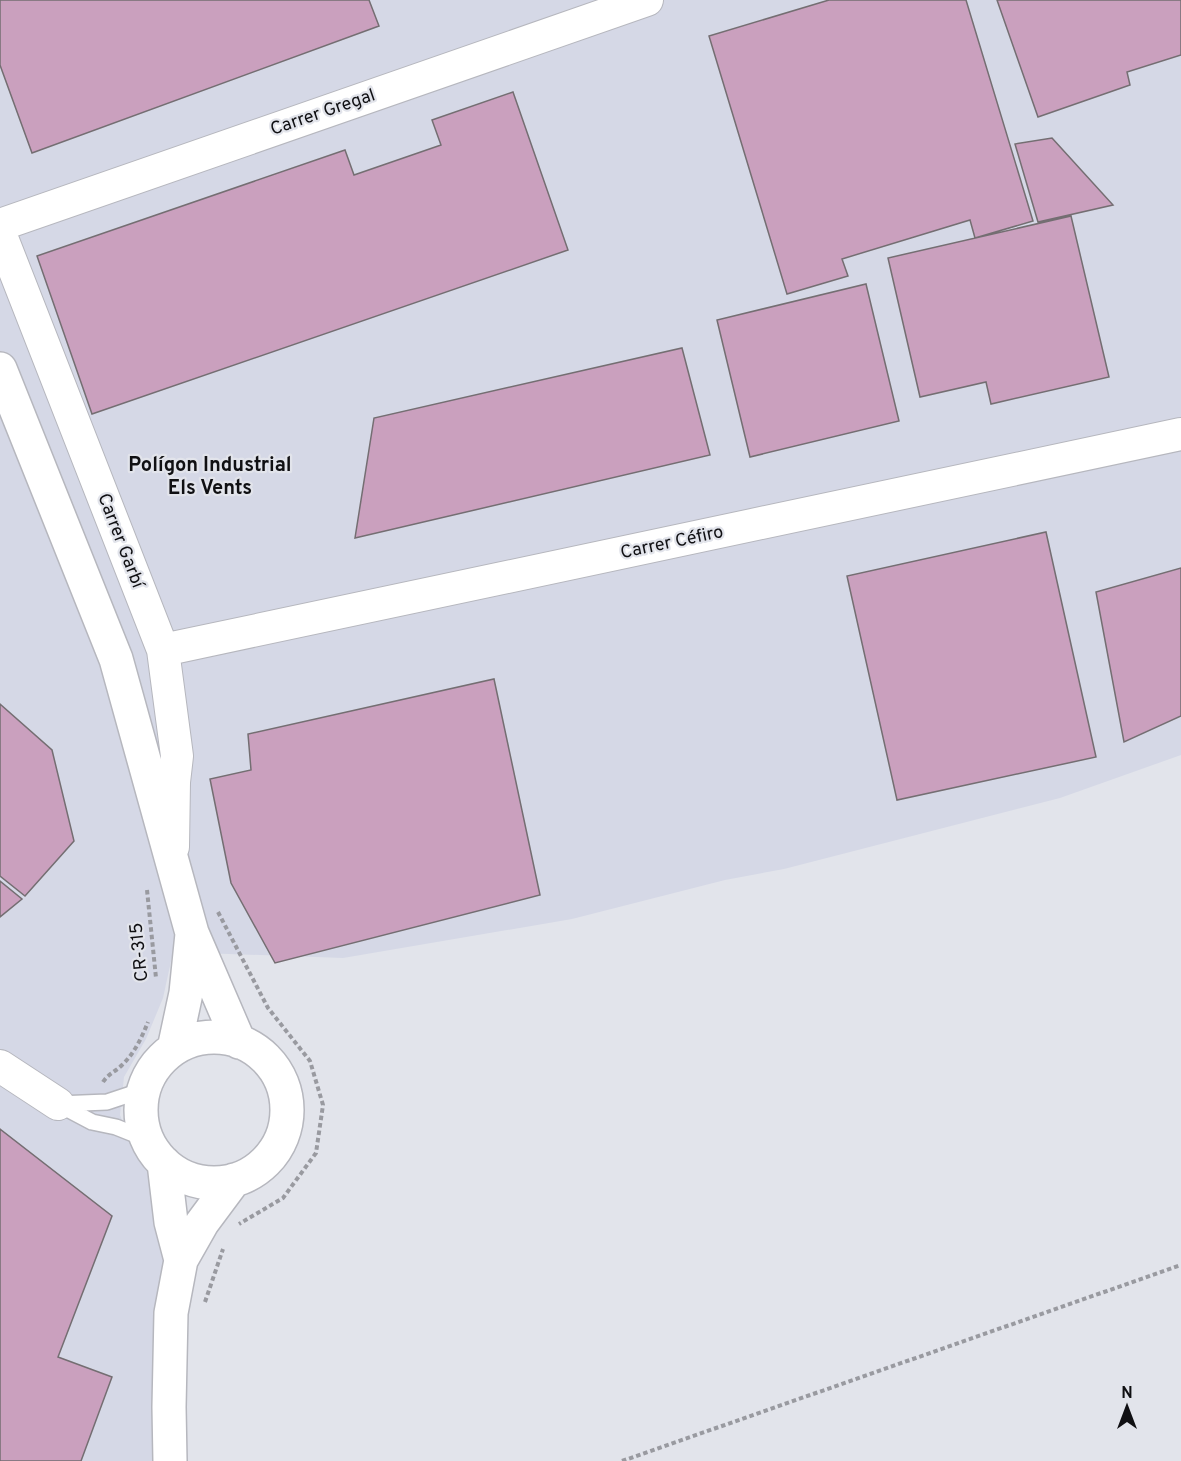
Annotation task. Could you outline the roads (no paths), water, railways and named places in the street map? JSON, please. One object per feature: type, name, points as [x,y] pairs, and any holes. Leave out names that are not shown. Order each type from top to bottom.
[{"type":"street","name":"Carrer Gregal","points":[[0,225],[647,0]]},
{"type":"street","name":"Carrer Garbí","points":[[0,233],[163,650],[177,756],[174,782],[173,864]]},
{"type":"street","points":[[0,369],[116,659],[192,933],[239,1042]]},
{"type":"street","name":"Carrer Céfiro","points":[[163,650],[1181,434]]},
{"type":"street","points":[[174,1049],[186,993],[192,933]]},
{"type":"street","points":[[155,1151],[185,1177],[209,1183],[234,1180],[255,1170],[272,1155],[283,1135],[287,1113],[284,1090],[274,1069],[259,1053],[239,1042],[217,1037],[195,1040],[174,1049],[150,1074],[143,1090],[141,1115],[155,1151],[181,1260]]},
{"type":"street","points":[[0,1066],[58,1104]]},
{"type":"street","points":[[170,1461],[171,1313],[181,1260],[202,1223],[234,1180]]},
{"type":"lane","points":[[58,1104],[107,1102],[143,1090]]},
{"type":"lane","points":[[58,1104],[92,1122],[116,1127],[155,1151]]},
{"type":"district","name":"Polígon Industrial Els Vents","points":[[210,478]]}]
